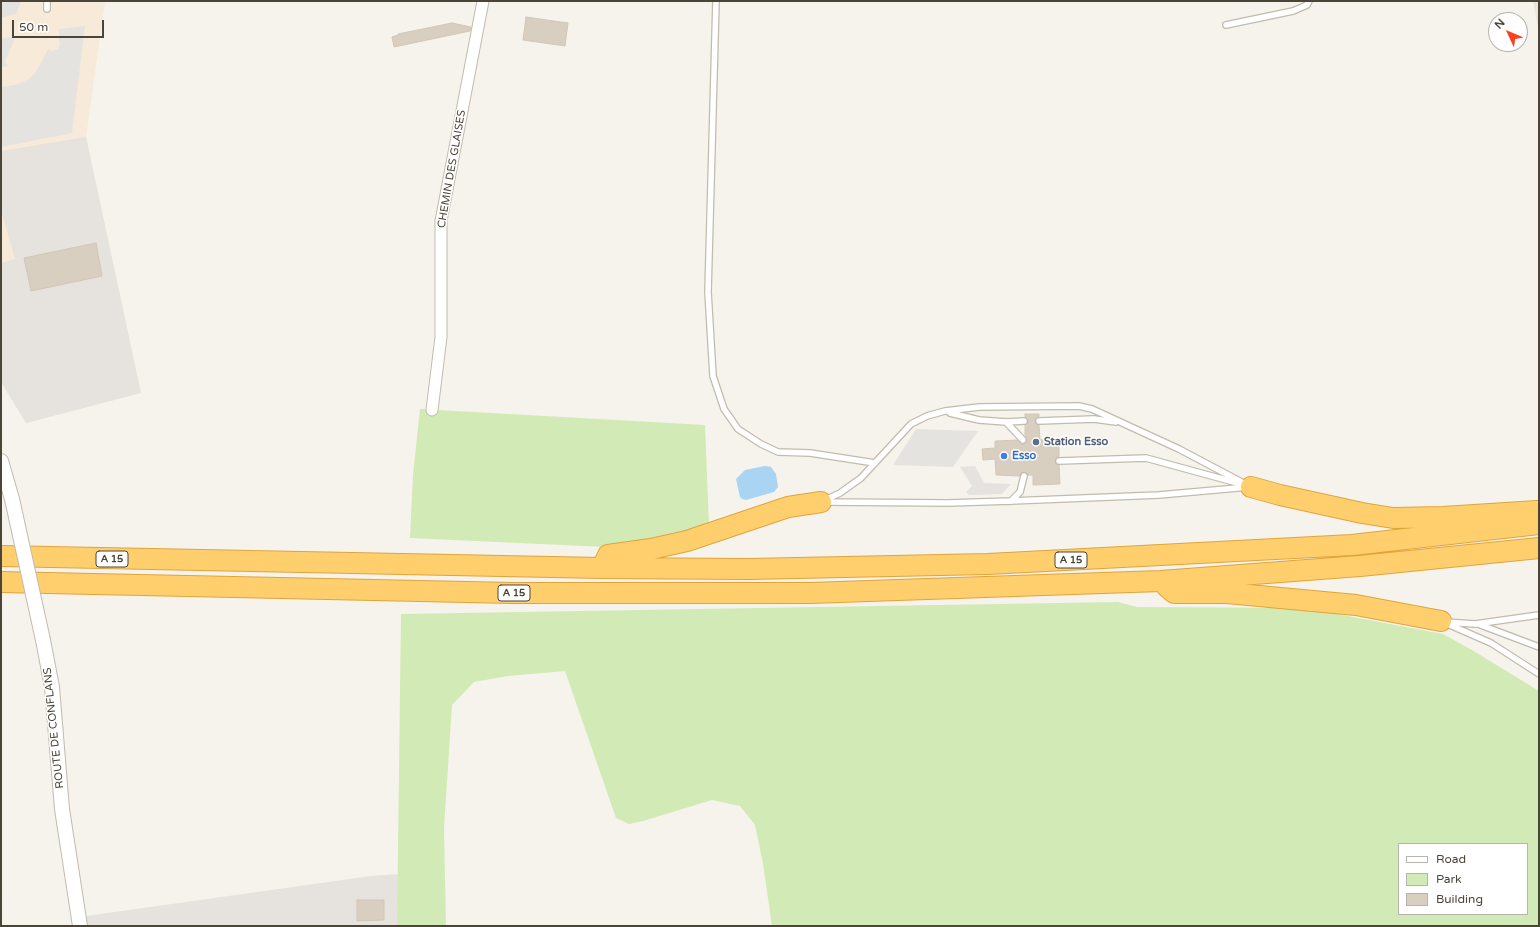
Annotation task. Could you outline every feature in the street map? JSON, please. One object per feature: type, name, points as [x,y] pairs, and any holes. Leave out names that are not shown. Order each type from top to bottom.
[{"type":"highway","points":[[1251,487],[1362,513],[1393,518],[1442,517],[1539,511]]},
{"type":"highway","points":[[602,568],[608,556],[652,549],[687,541],[788,507],[822,502]]},
{"type":"highway","name":"A 15","points":[[1,556],[602,568],[748,569],[988,564],[1352,544],[1539,524]]},
{"type":"highway","name":"A 15","points":[[1,582],[568,593],[810,593],[1161,581],[1360,566],[1539,548]]},
{"type":"highway","points":[[1161,581],[1174,593],[1227,593],[1319,600],[1356,605],[1441,621]]},
{"type":"street","name":"CHEMIN DES GLAISES","points":[[432,410],[441,337],[441,221],[484,1]]},
{"type":"street","name":"ROUTE DE CONFLANS","points":[[1,461],[12,499],[52,687],[62,809],[80,926]]},
{"type":"lane","points":[[47,1],[47,9]]},
{"type":"lane","points":[[716,1],[708,292],[714,376],[724,409],[738,429],[761,444],[778,452],[810,453],[875,463]]},
{"type":"lane","points":[[1226,25],[1293,11],[1307,5],[1309,1]]},
{"type":"lane","points":[[822,502],[840,493],[861,478],[912,424],[927,416],[979,407],[1079,406],[1092,409],[1179,449],[1251,487]]},
{"type":"lane","points":[[945,412],[979,420],[1006,422],[1024,421]]},
{"type":"lane","points":[[1039,421],[1094,419],[1122,422]]},
{"type":"lane","points":[[1006,422],[1023,440]]},
{"type":"lane","points":[[1059,461],[1146,458],[1251,487]]},
{"type":"lane","points":[[1011,501],[1020,492],[1024,476]]},
{"type":"lane","points":[[822,502],[948,503],[1011,501],[1159,495],[1251,487]]},
{"type":"lane","points":[[1441,621],[1476,624],[1539,616]]},
{"type":"lane","points":[[1441,621],[1491,643],[1539,674]]},
{"type":"lane","points":[[1476,624],[1539,647]]},
{"type":"shaded area","points":[[1,1],[105,1],[86,137],[141,393],[26,423],[1,382]]},
{"type":"shaded area","points":[[1,1],[21,1],[16,14],[1,18]]},
{"type":"shaded area","points":[[1533,1],[1539,1],[1539,33]]},
{"type":"shaded area","points":[[85,26],[72,133],[1,147],[1,87],[16,85],[29,79],[36,72],[48,49],[52,51],[58,49],[60,44],[59,29]]},
{"type":"shaded area","points":[[16,36],[5,61],[8,66],[1,67],[1,39]]},
{"type":"shaded area","points":[[86,137],[141,393],[26,423],[1,382],[1,263],[15,259],[1,210],[1,151]]},
{"type":"shaded area","points":[[916,429],[978,431],[953,467],[893,465]]},
{"type":"shaded area","points":[[975,466],[984,483],[1011,484],[1002,494],[969,495],[966,492],[972,486],[960,467]]},
{"type":"shaded area","points":[[399,874],[397,926],[80,926],[79,917],[371,876]]},
{"type":"green space","points":[[420,409],[705,425],[709,526],[668,536],[606,547],[410,538],[413,475]]},
{"type":"green space","points":[[1118,602],[1137,607],[1305,608],[1443,634],[1539,691],[1539,926],[772,926],[763,864],[755,825],[740,806],[712,800],[629,824],[616,818],[565,671],[508,676],[474,682],[452,705],[444,828],[446,926],[397,926],[401,614]]},
{"type":"water","points":[[765,466],[771,467],[776,474],[778,487],[774,492],[746,500],[742,499],[740,497],[736,479],[745,470]]},
{"type":"building","points":[[526,17],[568,23],[565,46],[523,40]]},
{"type":"building","points":[[452,23],[471,27],[470,31],[394,47],[392,37],[398,34]]},
{"type":"building","points":[[96,243],[102,276],[31,291],[24,258]]},
{"type":"building","points":[[1025,414],[1039,414],[1039,417],[1036,418],[1035,421],[1036,424],[1039,425],[1040,440],[1059,439],[1059,457],[1056,458],[1055,461],[1056,464],[1059,465],[1060,484],[1033,485],[1033,475],[1028,475],[1025,472],[1021,473],[1020,476],[996,475],[995,459],[983,460],[982,449],[995,448],[995,441],[1018,440],[1022,444],[1026,443],[1027,439],[1025,435],[1025,425],[1028,423],[1028,420],[1025,417]]},
{"type":"building","points":[[357,900],[384,900],[384,920],[357,921]]},
{"type":"place","name":"Station Esso","points":[[1036,442]]},
{"type":"place","name":"Esso","points":[[1004,456]]}]
